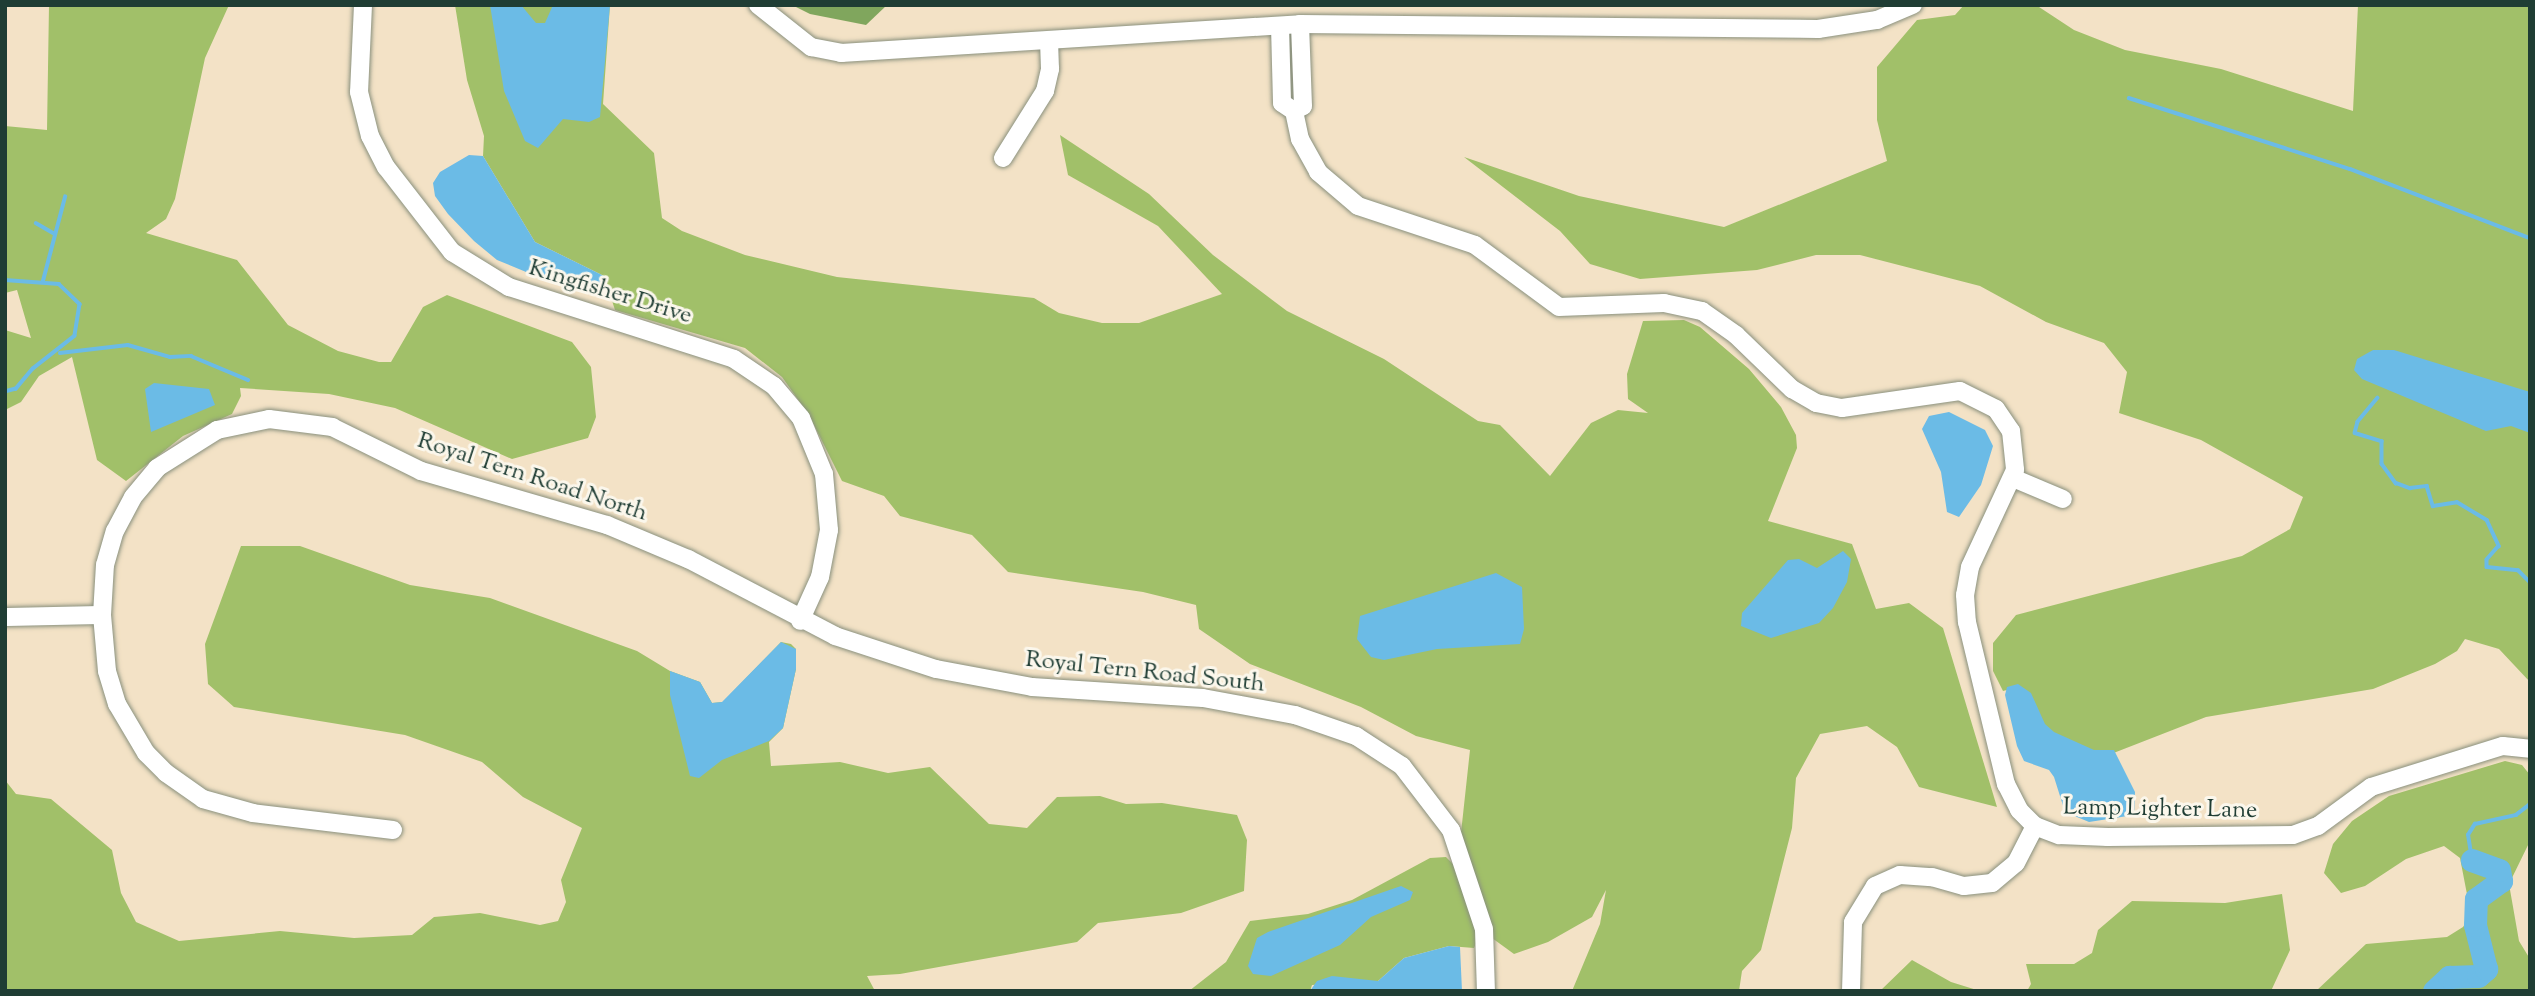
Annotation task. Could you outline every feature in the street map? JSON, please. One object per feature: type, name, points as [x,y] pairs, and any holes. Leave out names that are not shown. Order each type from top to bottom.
[{"type":"street","name":"Kingfisher Drive","points":[[363,5],[359,92],[370,136],[399,186],[452,253],[509,287],[734,359],[774,386],[801,418],[824,474],[829,530],[820,577],[800,621]]},
{"type":"street","points":[[758,5],[791,36],[823,51],[1049,44],[1106,34],[1300,24],[1818,29],[1877,20],[1913,5]]},
{"type":"street","points":[[1294,111],[1303,106],[1300,24]]},
{"type":"street","name":"Lamp Lighter Lane","points":[[1280,26],[1282,103],[1294,111],[1307,155],[1344,198],[1378,214],[1475,245],[1559,307],[1664,303],[1702,311],[1736,335],[1792,389],[1829,407],[1857,407],[1944,392],[1984,400],[2011,431],[2017,458],[2013,478],[1970,567],[1965,595],[1973,658],[1993,745],[2012,799],[2035,826],[2059,835],[2108,837],[2293,835],[2318,826],[2371,787],[2503,746],[2530,749]]},
{"type":"street","points":[[1003,158],[1045,92],[1050,69],[1049,44]]},
{"type":"street","points":[[1280,73],[1301,72]]},
{"type":"street","name":"Royal Tern Road North","points":[[393,830],[240,811],[187,790],[146,753],[117,704],[107,671],[102,615],[108,550],[123,514],[145,482],[193,442],[234,424],[269,419],[332,427],[421,471],[607,525],[688,559],[800,621]]},
{"type":"street","points":[[2013,478],[2063,499]]},
{"type":"street","points":[[5,617],[102,615]]},
{"type":"street","name":"Royal Tern Road South","points":[[800,621],[885,655],[987,680],[1203,698],[1295,715],[1356,736],[1402,765],[1451,830],[1484,929],[1486,991]]},
{"type":"street","points":[[1851,991],[1853,922],[1858,907],[1875,886],[1900,875],[1932,877],[1964,886],[1992,883],[2015,863],[2035,826]]},
{"type":"green space","points":[[49,5],[229,5],[205,58],[175,199],[166,219],[146,233],[237,260],[288,325],[338,351],[379,362],[391,362],[423,307],[447,295],[572,342],[591,367],[596,417],[588,438],[512,459],[395,408],[329,394],[240,388],[241,396],[232,414],[183,436],[126,481],[97,460],[72,357],[39,376],[21,402],[5,410],[5,330],[31,338],[17,290],[5,293],[5,126],[47,130]]},
{"type":"green space","points":[[455,5],[610,5],[603,104],[654,153],[662,218],[682,231],[745,255],[837,277],[1034,298],[1059,313],[1102,323],[1139,323],[1222,294],[1158,226],[1068,175],[1060,135],[1149,194],[1213,255],[1287,311],[1384,359],[1478,421],[1500,425],[1550,476],[1591,423],[1618,410],[1648,413],[1628,399],[1627,374],[1643,321],[1684,320],[1700,327],[1749,369],[1781,407],[1796,435],[1797,448],[1768,521],[1852,544],[1876,609],[1909,603],[1943,628],[1997,807],[1919,787],[1897,747],[1867,726],[1820,734],[1796,778],[1792,828],[1761,950],[1742,971],[1739,991],[1572,991],[1600,924],[1606,890],[1592,917],[1548,942],[1514,954],[1492,938],[1461,833],[1470,750],[1416,736],[1361,707],[1250,664],[1199,629],[1196,605],[1143,592],[1008,572],[972,535],[900,516],[884,496],[842,481],[809,415],[782,377],[745,348],[615,310],[604,276],[535,242],[483,156],[484,136],[467,80]]},
{"type":"green space","points":[[792,5],[887,5],[866,25],[810,14]]},
{"type":"green space","points":[[1964,5],[2036,5],[2074,30],[2125,50],[2221,69],[2353,111],[2358,5],[2530,5],[2530,682],[2499,649],[2465,639],[2457,651],[2435,664],[2373,689],[2206,717],[2111,754],[2086,752],[2042,727],[2019,687],[2003,691],[1993,671],[1993,643],[2016,615],[2242,556],[2290,529],[2303,497],[2201,440],[2119,413],[2127,372],[2104,343],[2046,322],[1980,286],[1860,255],[1816,255],[1757,270],[1640,279],[1590,264],[1560,231],[1464,157],[1579,196],[1724,227],[1887,161],[1877,120],[1877,67],[1917,20],[1955,15]]},
{"type":"green space","points":[[241,546],[300,546],[410,585],[490,598],[637,651],[670,671],[700,682],[712,703],[723,702],[781,642],[791,644],[796,649],[796,669],[783,728],[769,742],[771,766],[840,762],[888,773],[930,767],[989,824],[1027,828],[1057,797],[1100,796],[1126,804],[1162,803],[1237,815],[1247,840],[1244,891],[1181,913],[1098,923],[1077,942],[900,974],[867,976],[875,991],[5,991],[5,780],[16,794],[51,799],[112,850],[121,893],[136,922],[179,941],[280,931],[354,938],[412,935],[434,917],[480,913],[540,925],[558,921],[566,902],[561,880],[582,828],[523,797],[482,762],[405,735],[234,707],[208,684],[205,644]]},
{"type":"green space","points":[[2505,761],[2522,765],[2530,775],[2530,841],[2509,884],[2519,941],[2530,959],[2530,991],[2316,991],[2366,944],[2447,937],[2463,927],[2471,915],[2460,858],[2444,846],[2406,859],[2365,886],[2341,893],[2324,873],[2333,844],[2352,821],[2389,796]]},
{"type":"green space","points":[[1446,857],[1455,866],[1478,938],[1474,948],[1449,946],[1404,958],[1378,981],[1312,985],[1310,991],[1189,991],[1226,962],[1250,921],[1308,914],[1352,900],[1430,858]]},
{"type":"green space","points":[[2282,894],[2290,950],[2271,991],[2027,991],[2031,984],[2026,964],[2074,964],[2092,953],[2098,930],[2132,901],[2225,903]]},
{"type":"green space","points":[[1912,960],[1951,982],[1980,991],[1880,991]]},
{"type":"water","points":[[490,5],[521,5],[536,23],[545,23],[553,5],[610,5],[600,117],[589,122],[563,119],[538,148],[525,141],[504,91]]},
{"type":"water","points":[[469,155],[483,156],[535,242],[604,276],[605,291],[543,279],[497,260],[474,241],[435,196],[433,183],[440,172]]},
{"type":"water","points":[[2373,350],[2394,350],[2530,392],[2530,433],[2511,426],[2486,431],[2362,379],[2354,370],[2357,359]]},
{"type":"water","points":[[154,383],[209,389],[215,405],[151,432],[145,389]]},
{"type":"water","points":[[1949,412],[1985,430],[1993,446],[1981,485],[1959,517],[1947,512],[1941,472],[1922,429],[1929,416]]},
{"type":"water","points":[[1843,551],[1851,559],[1847,582],[1833,608],[1819,623],[1771,638],[1741,626],[1742,613],[1788,560],[1799,559],[1817,568]]},
{"type":"water","points":[[1496,573],[1522,587],[1524,629],[1520,644],[1437,649],[1384,660],[1371,657],[1357,639],[1360,616]]},
{"type":"water","points":[[781,642],[796,649],[796,669],[783,728],[769,741],[722,760],[699,778],[690,776],[670,695],[670,671],[700,682],[712,703],[722,702]]},
{"type":"water","points":[[2018,684],[2031,693],[2045,724],[2054,732],[2094,750],[2114,750],[2135,792],[2134,815],[2089,822],[2065,812],[2054,777],[2049,770],[2024,761],[2017,746],[2005,695],[2007,687]]},
{"type":"water","points":[[1401,886],[1413,892],[1410,900],[1371,917],[1340,945],[1271,976],[1253,974],[1248,966],[1257,938],[1268,932]]},
{"type":"water","points":[[1449,946],[1460,947],[1462,991],[1310,991],[1317,981],[1332,976],[1378,981],[1404,958]]},
{"type":"waterway","points":[[2129,98],[2350,169],[2530,238]]},
{"type":"waterway","points":[[43,281],[65,197]]},
{"type":"waterway","points":[[36,223],[53,233]]},
{"type":"waterway","points":[[5,280],[59,284],[80,304],[75,336],[33,369],[16,389],[5,392]]},
{"type":"waterway","points":[[60,353],[128,345],[170,357],[191,356],[248,380]]},
{"type":"waterway","points":[[2378,398],[2358,422],[2355,433],[2382,441],[2382,464],[2396,483],[2410,488],[2427,486],[2433,506],[2457,502],[2487,520],[2499,546],[2487,560],[2487,567],[2518,570],[2530,582]]},
{"type":"waterway","points":[[2472,860],[2468,835],[2475,824],[2516,815],[2530,804]]},
{"type":"waterway","points":[[2434,991],[2449,977],[2478,976],[2486,969],[2475,925],[2476,899],[2501,881],[2499,870],[2472,860]]}]
